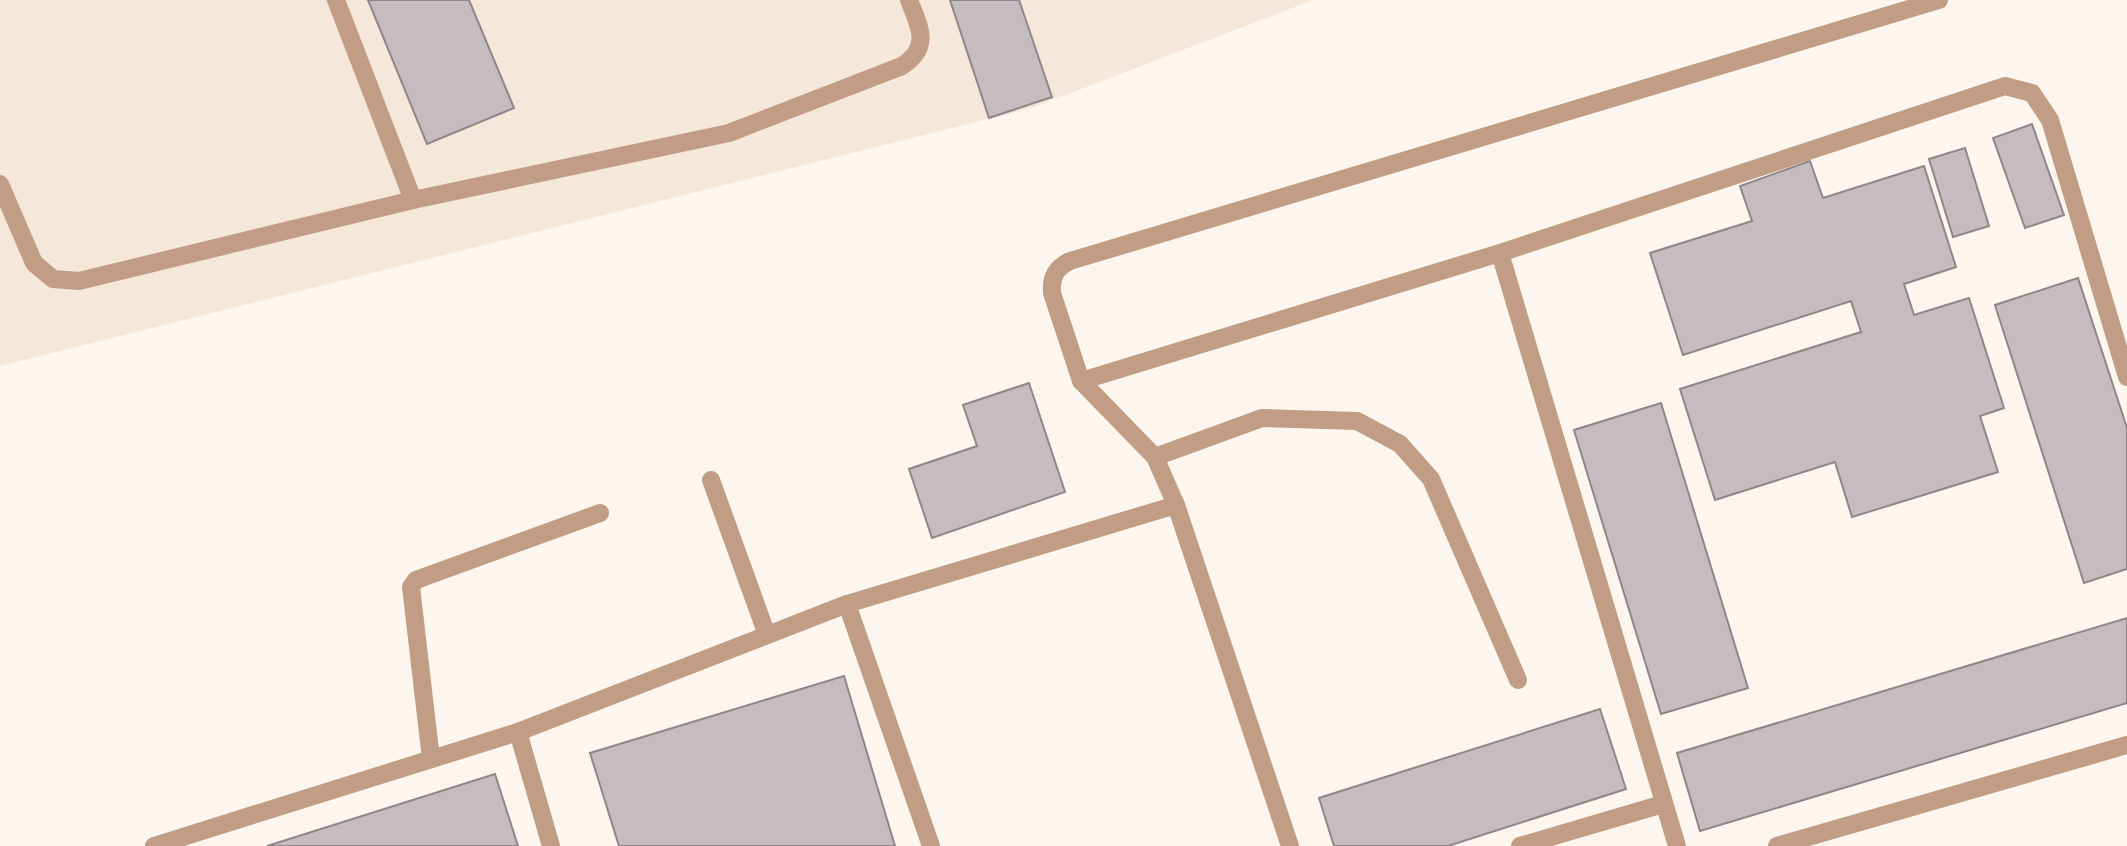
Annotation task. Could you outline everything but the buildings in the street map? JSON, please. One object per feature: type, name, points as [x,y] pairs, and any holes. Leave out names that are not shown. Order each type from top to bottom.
[{"type":"lane","points":[[336,0],[413,200]]},
{"type":"lane","points":[[0,184],[34,263],[53,279],[79,281],[413,200],[729,134],[902,66],[916,57],[920,50],[920,35],[909,0]]},
{"type":"lane","points":[[1290,846],[1176,505],[1155,457],[1081,381],[1052,293],[1051,281],[1063,264],[1939,0]]},
{"type":"lane","points":[[1081,381],[1500,253],[2006,86],[2032,93],[2042,103],[2050,120],[2127,377]]},
{"type":"lane","points":[[1500,253],[1677,846]]},
{"type":"lane","points":[[1155,457],[1262,418],[1357,421],[1400,444],[1431,479],[1518,680]]},
{"type":"lane","points":[[711,480],[767,635]]},
{"type":"lane","points":[[154,846],[518,732],[847,604],[1176,505]]},
{"type":"lane","points":[[431,760],[411,587],[416,580],[600,513]]},
{"type":"lane","points":[[847,604],[931,846]]},
{"type":"lane","points":[[518,732],[551,846]]},
{"type":"lane","points":[[1777,846],[2127,745]]},
{"type":"lane","points":[[1520,846],[1664,804]]},
{"type":"shaded area","points":[[0,0],[1313,0],[1032,108],[0,366]]}]
